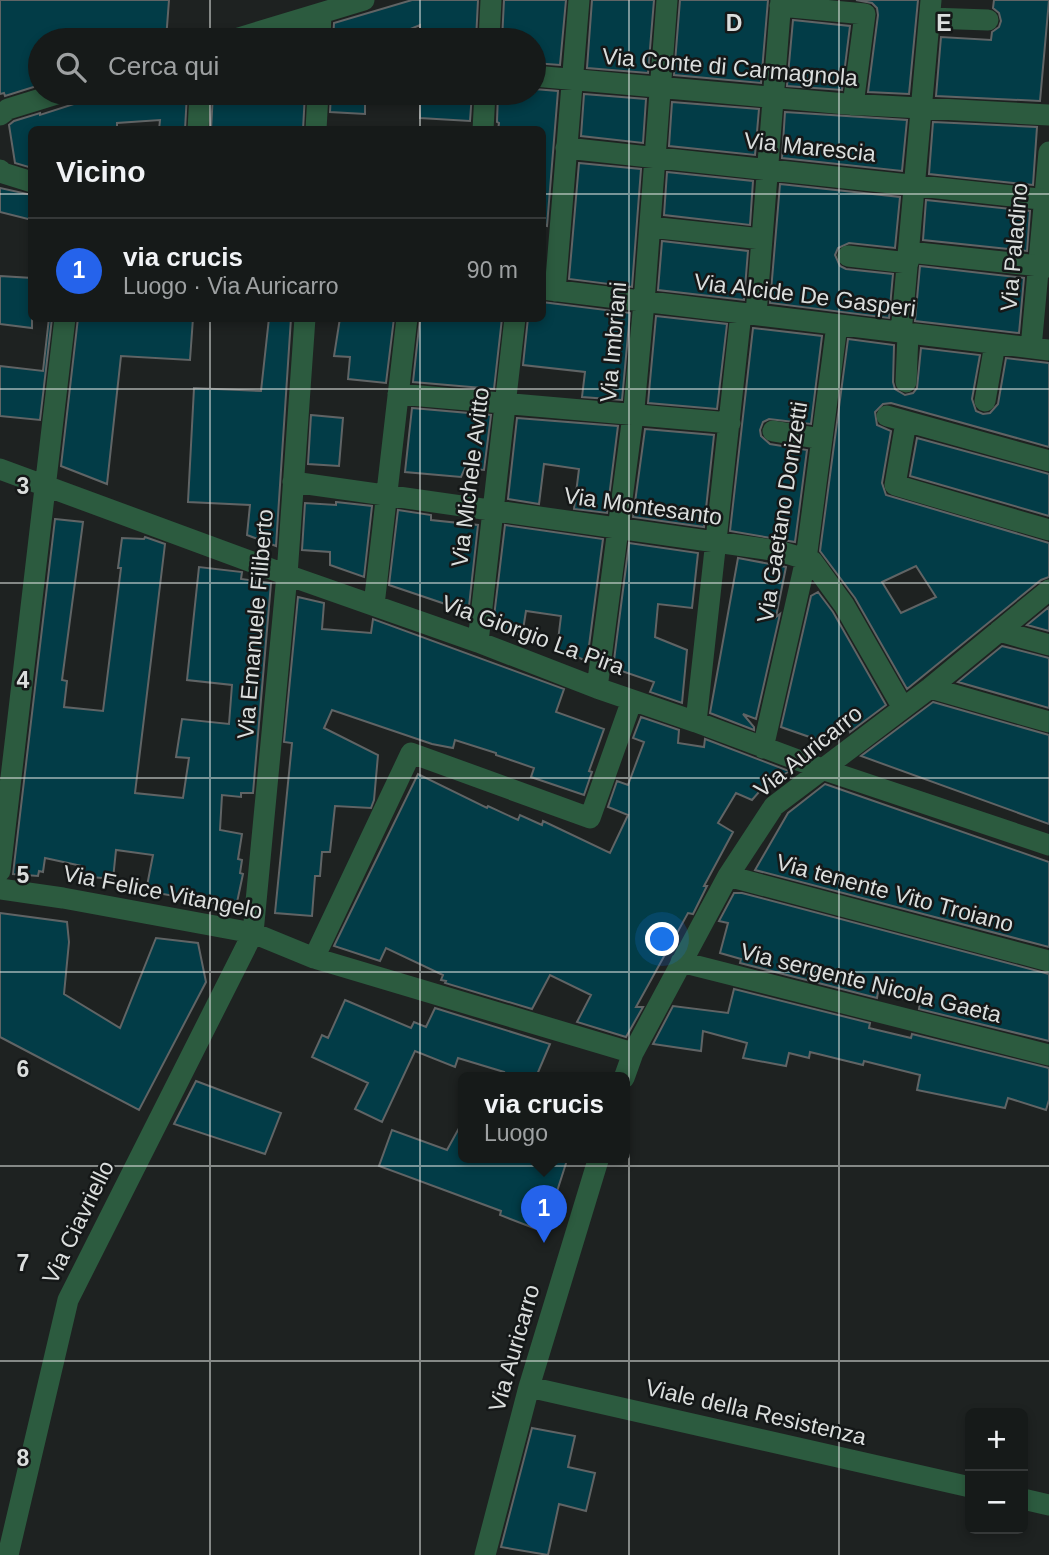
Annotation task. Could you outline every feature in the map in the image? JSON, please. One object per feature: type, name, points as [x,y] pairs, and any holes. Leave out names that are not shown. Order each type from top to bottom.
[{"type":"street","points":[[272,28],[364,0]]},
{"type":"street","points":[[490,28],[491,0]]},
{"type":"street","points":[[549,290],[566,148],[579,0]]},
{"type":"street","name":"Via Imbriani","points":[[597,688],[633,414],[667,0]]},
{"type":"street","points":[[696,722],[730,423],[762,239],[780,3],[865,14],[853,105]]},
{"type":"street","points":[[906,382],[908,257],[930,9],[988,20]]},
{"type":"street","points":[[320,28],[321,13]]},
{"type":"street","name":"Via Conte di Carmagnola","points":[[546,77],[773,99],[922,110],[1049,115]]},
{"type":"street","points":[[0,115],[8,108],[28,102]]},
{"type":"street","points":[[198,126],[199,105]]},
{"type":"street","points":[[316,126],[317,105]]},
{"type":"street","points":[[483,126],[484,105]]},
{"type":"street","name":"Via Marescia","points":[[566,148],[1047,200]]},
{"type":"street","name":"Via Paladino","points":[[1040,349],[1049,152]]},
{"type":"street","points":[[0,170],[28,182]]},
{"type":"street","points":[[650,227],[762,239]]},
{"type":"street","points":[[848,256],[1044,266]]},
{"type":"street","name":"Via Alcide De Gasperi","points":[[549,290],[1040,349]]},
{"type":"street","points":[[0,871],[64,322]]},
{"type":"street","name":"Via Emanuele Filiberto","points":[[253,933],[287,575],[305,322]]},
{"type":"street","points":[[374,605],[407,322]]},
{"type":"street","name":"Via Michele Avitto","points":[[478,642],[515,322]]},
{"type":"street","name":"Via Gaetano Donizetti","points":[[763,748],[806,559],[837,325]]},
{"type":"street","points":[[985,401],[995,344]]},
{"type":"street","points":[[398,394],[730,423]]},
{"type":"street","points":[[1049,461],[897,419],[895,485],[1049,530]]},
{"type":"street","points":[[773,431],[822,439]]},
{"type":"street","name":"Via Giorgio La Pira","points":[[0,469],[763,748],[1049,845]]},
{"type":"street","name":"Via Montesanto","points":[[293,482],[779,551],[806,559]]},
{"type":"street","points":[[806,559],[812,561],[844,605],[903,708]]},
{"type":"street","name":"Via Auricarro","points":[[627,1072],[633,1053],[728,876],[774,806],[930,688],[1049,590]]},
{"type":"street","points":[[999,631],[1049,645]]},
{"type":"street","points":[[930,688],[1049,722]]},
{"type":"street","points":[[632,700],[590,818],[411,753],[314,958],[633,1053]]},
{"type":"street","name":"Via tenente Vito Troiano","points":[[728,876],[1049,961]]},
{"type":"street","name":"Via Felice Vitangelo","points":[[0,889],[253,933],[314,958]]},
{"type":"street","name":"Via Ciavriello","points":[[8,1555],[68,1300],[253,933]]},
{"type":"street","name":"Via sergente Nicola Gaeta","points":[[681,962],[1049,1055]]},
{"type":"street","name":"Via Auricarro","points":[[485,1555],[529,1387],[597,1163]]},
{"type":"street","name":"Viale della Resistenza","points":[[529,1387],[965,1487]]},
{"type":"street","points":[[1028,1500],[1049,1505]]},
{"type":"building","points":[[0,0],[169,0],[167,28],[28,28],[28,89],[5,96],[4,93],[0,94]]},
{"type":"building","points":[[412,0],[478,0],[477,28],[420,28],[420,25],[413,28],[334,28],[334,23]]},
{"type":"building","points":[[504,0],[566,0],[560,65],[546,64],[546,28],[503,28]]},
{"type":"building","points":[[592,0],[654,0],[648,73],[587,68]]},
{"type":"building","points":[[680,0],[768,0],[761,83],[674,75]]},
{"type":"building","points":[[856,0],[918,0],[909,94],[868,92],[878,15],[877,8],[872,3]]},
{"type":"building","points":[[994,0],[1049,0],[1040,101],[936,96],[941,37],[991,40],[992,32],[999,27],[1001,21],[999,13],[993,8]]},
{"type":"building","points":[[793,20],[850,26],[842,90],[787,86]]},
{"type":"building","points":[[546,90],[558,91],[547,226],[546,126],[499,126],[498,105],[546,105]]},
{"type":"building","points":[[584,94],[646,99],[643,143],[581,136]]},
{"type":"building","points":[[672,102],[759,109],[755,155],[669,146]]},
{"type":"building","points":[[71,105],[186,105],[185,126],[159,126],[160,120],[117,123],[117,126],[28,126],[28,167],[15,163],[9,125],[14,121]]},
{"type":"building","points":[[212,105],[304,105],[303,126],[211,126]]},
{"type":"building","points":[[330,105],[365,105],[365,114],[330,112]]},
{"type":"building","points":[[420,105],[471,105],[470,121],[420,118]]},
{"type":"building","points":[[785,112],[907,120],[902,171],[782,158]]},
{"type":"building","points":[[933,122],[1037,127],[1033,185],[929,174]]},
{"type":"building","points":[[579,163],[641,169],[632,287],[569,279]]},
{"type":"building","points":[[667,172],[753,181],[750,225],[664,215]]},
{"type":"building","points":[[780,184],[900,197],[895,248],[849,243],[838,248],[835,255],[840,266],[846,269],[893,274],[889,318],[770,303]]},
{"type":"building","points":[[0,188],[28,194],[28,219],[0,212]]},
{"type":"building","points":[[926,200],[1030,211],[1027,251],[923,240]]},
{"type":"building","points":[[662,241],[748,251],[744,300],[658,290]]},
{"type":"building","points":[[920,266],[1024,278],[1019,333],[915,321]]},
{"type":"building","points":[[0,276],[28,278],[28,322],[32,322],[32,328],[0,324]]},
{"type":"building","points":[[546,302],[630,313],[622,400],[582,397],[585,372],[523,365],[528,322],[546,322]]},
{"type":"building","points":[[656,316],[727,324],[717,409],[648,403]]},
{"type":"building","points":[[49,322],[52,322],[40,420],[0,416],[0,366],[43,371]]},
{"type":"building","points":[[78,322],[193,322],[190,360],[121,356],[107,484],[61,466]]},
{"type":"building","points":[[269,322],[291,322],[276,546],[247,535],[250,505],[188,502],[194,388],[261,391]]},
{"type":"building","points":[[339,322],[394,322],[386,383],[348,379],[350,357],[334,356]]},
{"type":"building","points":[[420,322],[502,322],[494,389],[413,382]]},
{"type":"building","points":[[753,328],[822,336],[811,424],[769,419],[763,422],[760,430],[761,436],[770,444],[807,450],[795,542],[730,531]]},
{"type":"building","points":[[848,339],[894,345],[893,382],[895,389],[905,395],[913,393],[917,388],[921,348],[980,355],[972,399],[976,411],[983,414],[990,413],[998,404],[1006,358],[1049,363],[1049,447],[891,403],[883,404],[875,412],[877,425],[891,431],[882,483],[886,495],[1049,543],[1049,577],[1041,580],[907,689],[855,598],[820,551]],"holes":[[[916,566],[936,597],[901,613],[882,582]]]},
{"type":"building","points":[[412,408],[491,415],[484,470],[465,468],[461,477],[405,472]]},
{"type":"building","points":[[311,415],[343,418],[339,466],[308,464]]},
{"type":"building","points":[[517,418],[618,426],[607,513],[574,509],[579,469],[544,464],[539,504],[508,499]]},
{"type":"building","points":[[645,429],[714,435],[704,527],[633,517]]},
{"type":"building","points":[[917,438],[1049,474],[1049,516],[910,476]]},
{"type":"building","points":[[336,502],[372,506],[364,577],[330,565],[330,552],[302,550],[305,503],[336,505]]},
{"type":"building","points":[[398,510],[431,515],[431,520],[478,525],[468,615],[459,612],[460,609],[389,585]]},
{"type":"building","points":[[55,519],[83,522],[62,680],[67,681],[64,707],[103,711],[121,568],[118,568],[122,538],[145,537],[165,544],[135,793],[183,798],[189,758],[176,757],[182,719],[229,724],[232,685],[187,680],[199,567],[242,572],[241,579],[271,583],[253,793],[241,793],[241,797],[222,795],[220,830],[242,834],[238,859],[242,860],[240,873],[243,874],[236,907],[146,891],[153,855],[116,850],[113,879],[81,876],[82,866],[45,858],[43,872],[39,871],[38,876],[13,874]]},
{"type":"building","points":[[505,525],[603,539],[587,661],[557,649],[561,616],[526,611],[522,636],[493,625]]},
{"type":"building","points":[[629,543],[698,553],[692,608],[658,604],[655,637],[687,650],[682,703],[650,692],[654,682],[613,668]]},
{"type":"building","points":[[738,558],[786,567],[776,617],[780,614],[756,719],[743,714],[754,730],[710,713]]},
{"type":"building","points":[[818,592],[833,612],[886,705],[850,732],[848,719],[821,741],[781,727],[811,596]]},
{"type":"building","points":[[298,597],[324,603],[322,629],[371,633],[373,619],[564,689],[556,712],[604,729],[589,771],[592,772],[584,795],[531,777],[534,768],[496,753],[455,740],[453,748],[432,744],[332,710],[324,728],[378,755],[374,800],[371,808],[335,806],[330,852],[322,852],[320,876],[315,876],[312,916],[275,913],[292,743],[284,742]]},
{"type":"building","points":[[1049,607],[1049,631],[1027,625]]},
{"type":"building","points":[[1002,646],[1049,658],[1049,708],[958,682]]},
{"type":"building","points":[[933,702],[1049,735],[1049,824],[861,756]]},
{"type":"building","points":[[641,717],[679,730],[678,743],[704,747],[705,739],[789,771],[769,786],[766,784],[752,800],[736,793],[718,823],[733,832],[704,886],[707,886],[693,914],[688,913],[636,1007],[643,1007],[626,1037],[577,1022],[591,995],[550,975],[532,1009],[445,983],[446,981],[441,980],[443,975],[386,948],[380,961],[334,946],[418,774],[487,808],[488,806],[518,820],[520,815],[542,825],[543,821],[610,853],[628,815],[608,807],[617,781],[628,785],[644,742],[633,738]]},
{"type":"building","points":[[825,784],[1049,862],[1049,947],[755,870],[788,813]]},
{"type":"building","points":[[734,893],[1049,974],[1049,1041],[919,1009],[920,1003],[878,992],[877,998],[740,963],[741,959],[720,953],[728,923],[719,921]]},
{"type":"building","points":[[0,913],[67,922],[69,942],[64,994],[120,1028],[156,938],[198,943],[206,982],[139,1110],[0,1037]]},
{"type":"building","points":[[734,989],[870,1023],[869,1028],[911,1038],[912,1034],[1049,1068],[1049,1100],[1046,1110],[1008,1098],[1005,1108],[917,1090],[920,1075],[864,1061],[863,1065],[810,1052],[809,1058],[789,1053],[786,1066],[743,1058],[747,1043],[703,1031],[701,1051],[653,1044],[673,1006],[728,1013]]},
{"type":"building","points":[[345,1000],[411,1028],[414,1022],[426,1027],[435,1008],[550,1044],[538,1072],[504,1072],[458,1058],[455,1067],[415,1051],[382,1122],[355,1109],[368,1083],[312,1057],[322,1035],[328,1038]]},
{"type":"building","points":[[196,1081],[281,1113],[265,1154],[174,1124]]},
{"type":"building","points":[[392,1130],[447,1150],[458,1130],[458,1163],[566,1163],[544,1232],[500,1215],[501,1211],[379,1166]]},
{"type":"building","points":[[532,1428],[575,1436],[568,1467],[595,1473],[586,1511],[559,1504],[548,1555],[501,1547]]},
{"type":"place","name":"via crucis","points":[[544,1243]]}]
